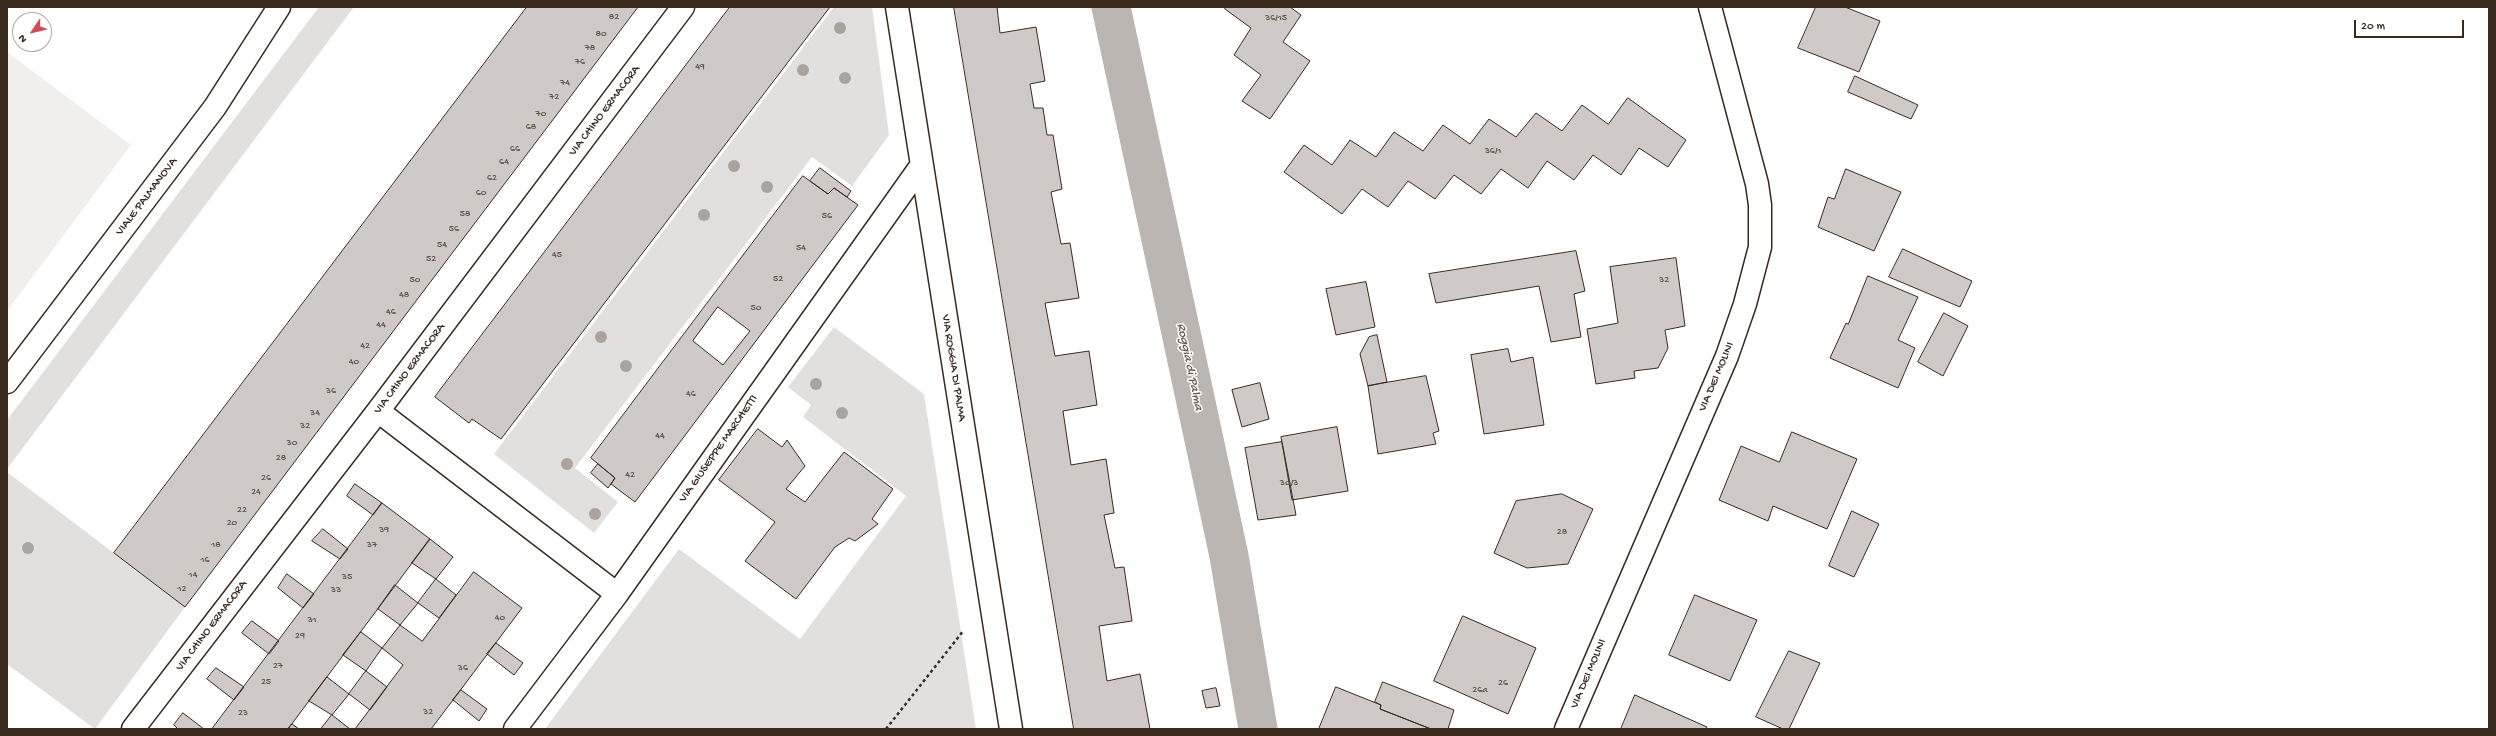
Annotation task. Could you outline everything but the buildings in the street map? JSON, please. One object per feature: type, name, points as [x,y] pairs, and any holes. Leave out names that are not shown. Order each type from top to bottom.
[{"type":"street","name":"VIALE PALMANOVA","points":[[7,382],[215,107],[280,7]]},
{"type":"street","name":"VIA CHINO ERMACORA","points":[[133,729],[378,412],[683,7]]},
{"type":"street","name":"VIA ROGGIA DI PALMA","points":[[897,7],[920,166],[1011,729]]},
{"type":"street","name":"VIA DEI MOLINI","points":[[1566,729],[1727,356],[1745,304],[1760,247],[1757,184],[1710,7]]},
{"type":"street","name":"VIA GIUSEPPE MARCHETTI","points":[[515,729],[616,594],[920,166]]},
{"type":"street","points":[[378,412],[616,594]]},
{"type":"path","points":[[886,729],[990,596]]},
{"type":"shaded area","points":[[319,7],[354,7],[7,469],[7,420]]},
{"type":"shaded area","points":[[834,7],[872,7],[889,135],[852,186],[812,157],[575,468],[618,502],[594,533],[494,454]]},
{"type":"shaded area","points":[[7,52],[131,145],[7,311]]},
{"type":"shaded area","points":[[834,327],[924,394],[976,729],[545,729],[679,549],[800,639],[906,496],[803,417],[811,405],[788,387]]},
{"type":"shaded area","points":[[7,472],[185,607],[95,729],[7,664]]},
{"type":"waterway","name":"Roggia di Palma","points":[[1111,7],[1229,556],[1258,729]]}]
